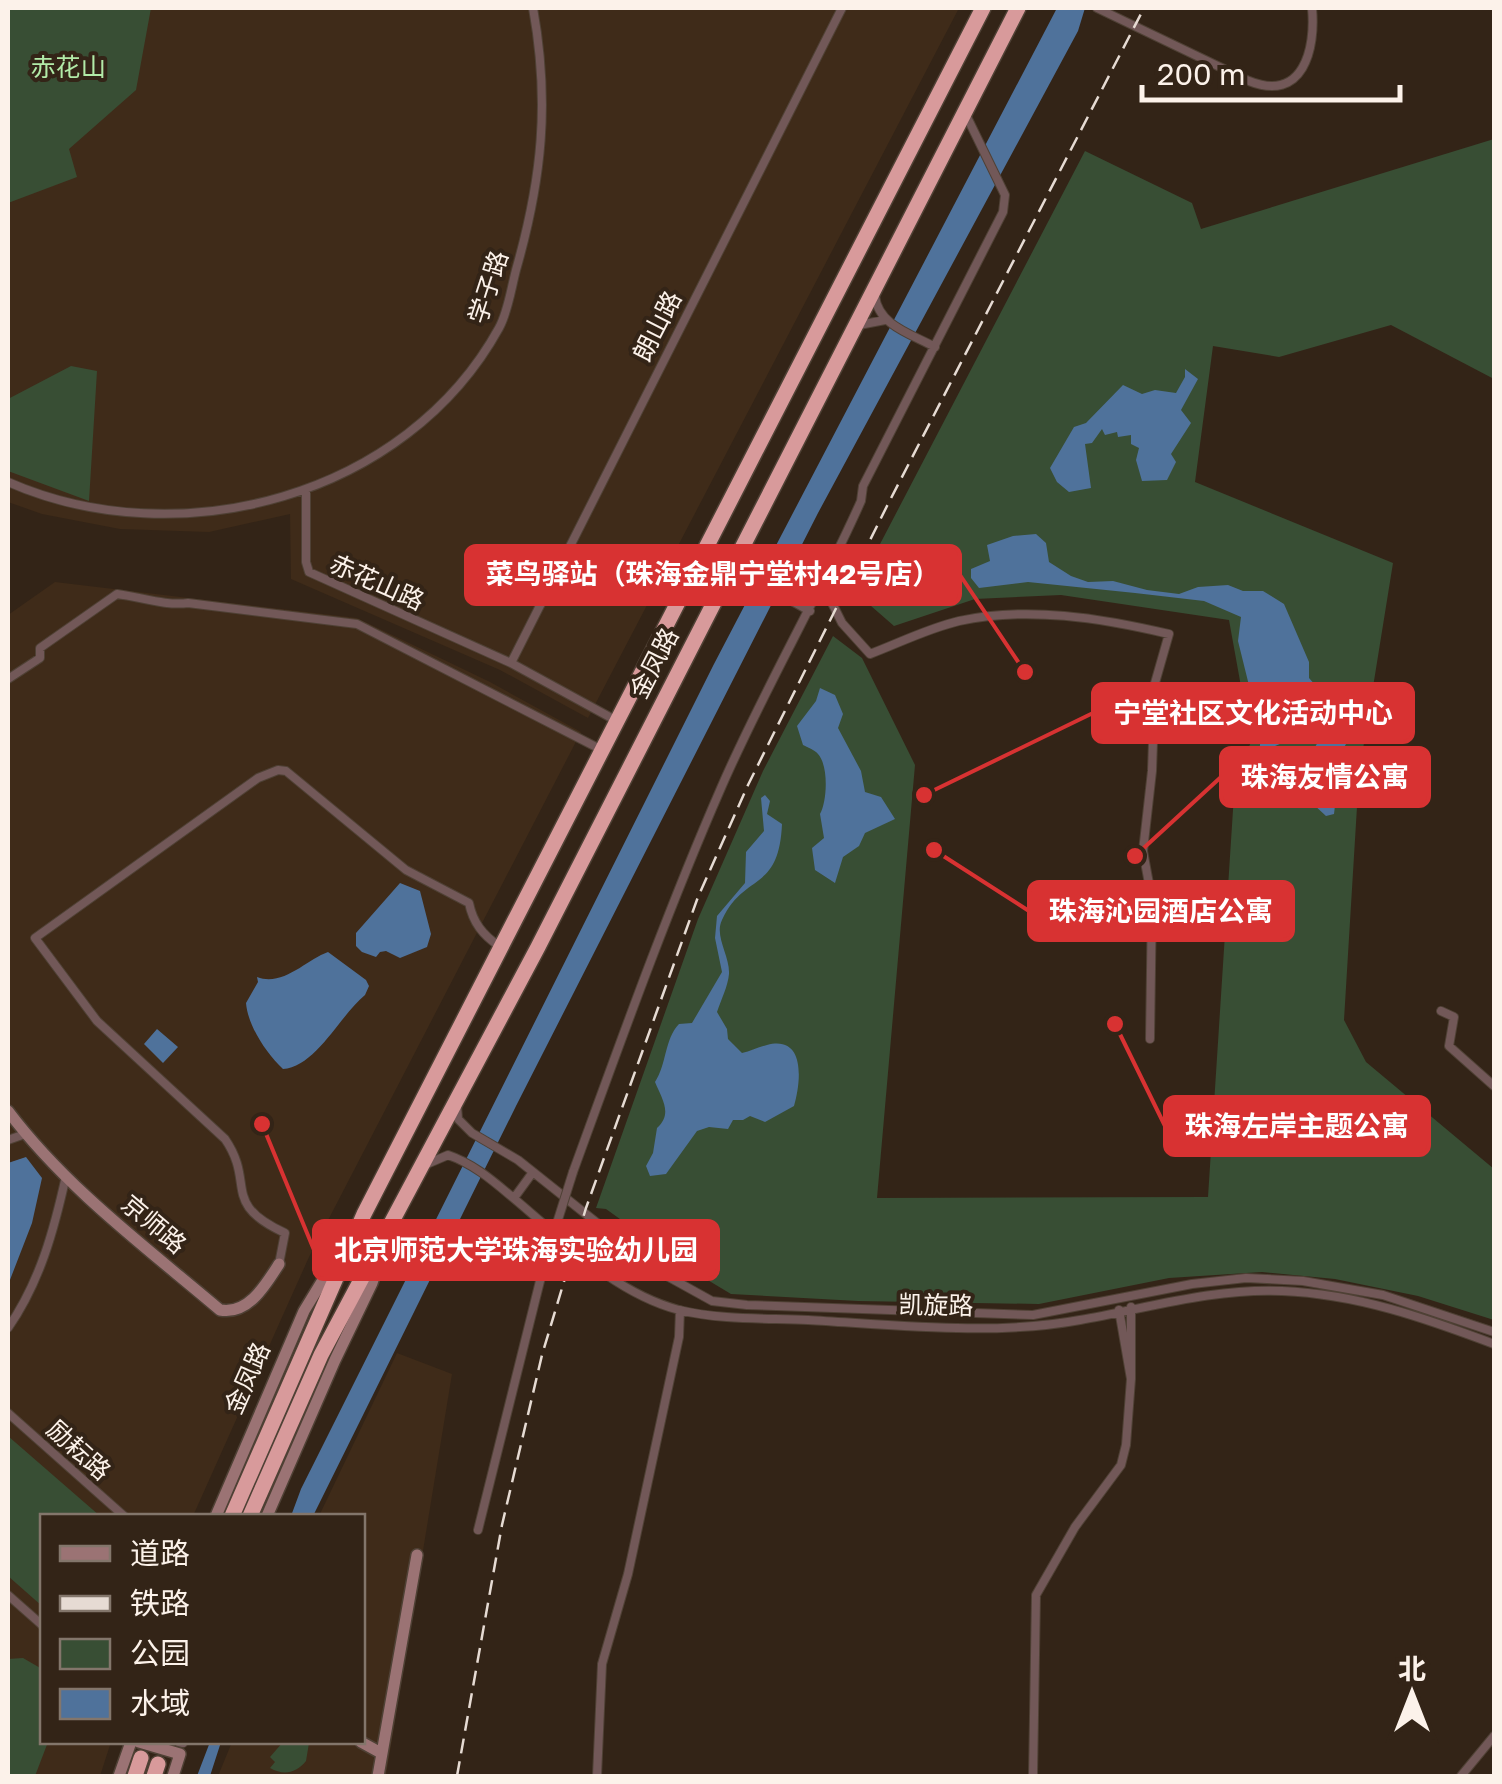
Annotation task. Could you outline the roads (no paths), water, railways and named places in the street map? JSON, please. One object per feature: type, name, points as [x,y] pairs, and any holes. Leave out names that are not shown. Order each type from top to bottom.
[{"type":"highway","name":"金凤路","points":[[233,1514],[364,1214],[983,8]]},
{"type":"highway","name":"金凤路","points":[[251,1514],[321,1355],[388,1233],[1018,8]]},
{"type":"highway","points":[[135,1776],[140,1750]]},
{"type":"street","name":"学子路","points":[[306,490],[361,465],[442,405],[502,325],[539,178],[542,112],[533,8]]},
{"type":"street","name":"朗山路","points":[[511,664],[842,8]]},
{"type":"street","points":[[1097,8],[1269,87],[1290,80],[1308,62],[1312,8]]},
{"type":"street","points":[[1115,8],[1122,19]]},
{"type":"street","points":[[478,1530],[545,1261],[573,1172],[656,948],[722,786],[824,585],[863,486],[1003,212],[1006,194],[965,112]]},
{"type":"street","points":[[875,286],[876,307],[887,321],[934,346]]},
{"type":"street","points":[[850,330],[874,320],[887,321]]},
{"type":"street","points":[[8,482],[90,509],[150,515],[188,515],[246,507],[306,490]]},
{"type":"street","name":"赤花山路","points":[[306,490],[309,572],[511,664],[616,722]]},
{"type":"street","points":[[740,548],[741,564],[752,579],[810,611]]},
{"type":"street","points":[[721,588],[752,579]]},
{"type":"street","points":[[824,585],[842,622],[870,654],[955,622],[1004,614],[1107,619],[1169,634],[1155,683],[1152,770],[1142,851],[1152,900],[1150,1039]]},
{"type":"street","points":[[8,680],[40,658],[40,648],[117,594],[158,599],[169,606],[188,603],[357,624],[602,750]]},
{"type":"street","points":[[278,1264],[285,1233],[248,1211],[241,1192],[237,1156],[225,1139],[96,1021],[35,938],[258,778],[278,770],[286,771],[310,789],[406,870],[469,904],[484,936],[499,946]]},
{"type":"street","points":[[1441,1010],[1454,1017],[1449,1046],[1494,1086]]},
{"type":"street","name":"凯旋路","points":[[458,1097],[458,1119],[472,1132],[533,1172],[656,1270],[712,1301],[747,1306],[1013,1315],[1064,1310],[1192,1284],[1246,1278],[1303,1281],[1383,1295],[1494,1332]]},
{"type":"street","name":"京师路","points":[[8,1111],[66,1176],[220,1310],[233,1312],[244,1308],[278,1264]]},
{"type":"street","points":[[8,1140],[25,1134]]},
{"type":"street","name":"凯旋路","points":[[420,1170],[443,1156],[462,1160],[514,1198],[600,1272],[644,1297],[680,1310],[915,1326],[1018,1326],[1078,1321],[1206,1294],[1278,1291],[1337,1295],[1397,1308],[1494,1344]]},
{"type":"street","points":[[514,1198],[533,1172]]},
{"type":"street","points":[[8,1328],[37,1277],[51,1242],[66,1176]]},
{"type":"street","name":"金凤路","points":[[217,1514],[314,1290],[364,1214]]},
{"type":"street","name":"金凤路","points":[[269,1514],[372,1283],[388,1233]]},
{"type":"street","points":[[1032,1776],[1036,1594],[1075,1526],[1120,1465],[1126,1446],[1129,1298]]},
{"type":"street","points":[[1116,1301],[1130,1378]]},
{"type":"street","points":[[598,1776],[602,1664],[628,1574],[678,1337],[680,1310]]},
{"type":"street","name":"励耘路","points":[[8,1413],[122,1514]]},
{"type":"street","points":[[378,1776],[417,1555]]},
{"type":"street","points":[[8,1596],[40,1623]]},
{"type":"street","points":[[1461,1776],[1494,1736]]},
{"type":"street","points":[[120,1776],[130,1744]]},
{"type":"street","points":[[365,1744],[382,1753]]},
{"type":"street","points":[[140,1750],[182,1745],[173,1776]]},
{"type":"water","points":[[1057,8],[1085,8],[1078,31],[818,513],[516,1106],[314,1514],[292,1514],[301,1489],[714,664]]},
{"type":"water","points":[[1185,369],[1198,379],[1181,410],[1191,423],[1171,454],[1176,462],[1167,480],[1142,481],[1136,460],[1139,448],[1131,444],[1131,435],[1105,435],[1102,429],[1092,443],[1085,444],[1091,488],[1069,492],[1057,482],[1050,468],[1074,427],[1086,423],[1123,385],[1142,394],[1155,390],[1176,393]]},
{"type":"water","points":[[1036,534],[1046,543],[1049,562],[1088,582],[1113,581],[1179,594],[1198,587],[1228,585],[1243,591],[1263,591],[1284,604],[1309,662],[1309,678],[1324,695],[1351,706],[1346,744],[1336,762],[1334,814],[1326,816],[1312,803],[1317,769],[1311,768],[1309,758],[1319,740],[1307,732],[1268,749],[1258,766],[1261,734],[1238,641],[1241,617],[1204,601],[1135,593],[1028,582],[979,588],[971,578],[971,569],[990,561],[987,545],[1013,536]]},
{"type":"water","points":[[820,688],[835,695],[843,714],[838,728],[861,771],[865,792],[881,797],[895,819],[865,833],[859,846],[843,857],[835,883],[815,870],[812,848],[824,838],[820,814],[825,793],[824,767],[817,753],[803,745],[797,726],[816,701]]},
{"type":"water","points":[[765,795],[770,801],[767,814],[782,824],[779,846],[767,872],[740,894],[722,920],[720,933],[729,974],[717,1012],[728,1039],[742,1053],[780,1044],[795,1054],[799,1074],[794,1106],[765,1122],[750,1116],[733,1120],[728,1129],[709,1127],[697,1131],[666,1174],[650,1176],[646,1166],[665,1112],[655,1082],[674,1030],[679,1024],[692,1023],[722,972],[715,938],[717,916],[745,883],[746,852],[764,831],[761,798]]},
{"type":"water","points":[[400,883],[420,891],[431,934],[427,947],[400,958],[386,951],[376,957],[362,952],[356,946],[356,933]]},
{"type":"water","points":[[328,952],[369,986],[317,1050],[295,1066],[283,1069],[259,1039],[246,1003],[257,977],[285,976]]},
{"type":"water","points":[[157,1029],[178,1047],[163,1063],[144,1044]]},
{"type":"water","points":[[26,1157],[42,1178],[32,1223],[8,1285],[8,1163]]},
{"type":"water","points":[[209,1744],[220,1744],[210,1776],[197,1776]]},
{"type":"railway","points":[[457,1776],[502,1525],[542,1355],[586,1208],[698,897],[748,785],[887,506],[1144,8]]},
{"type":"place","name":"菜鸟驿站（珠海金鼎宁堂村42号店）","points":[[1025,672]]},
{"type":"place","name":"宁堂社区文化活动中心","points":[[924,795]]},
{"type":"place","name":"珠海沁园酒店公寓","points":[[934,850]]},
{"type":"place","name":"珠海友情公寓","points":[[1135,856]]},
{"type":"place","name":"珠海左岸主题公寓","points":[[1115,1024]]},
{"type":"place","name":"北京师范大学珠海实验幼儿园","points":[[262,1124]]},
{"type":"park label","name":"赤花山","points":[[68,67]]}]
